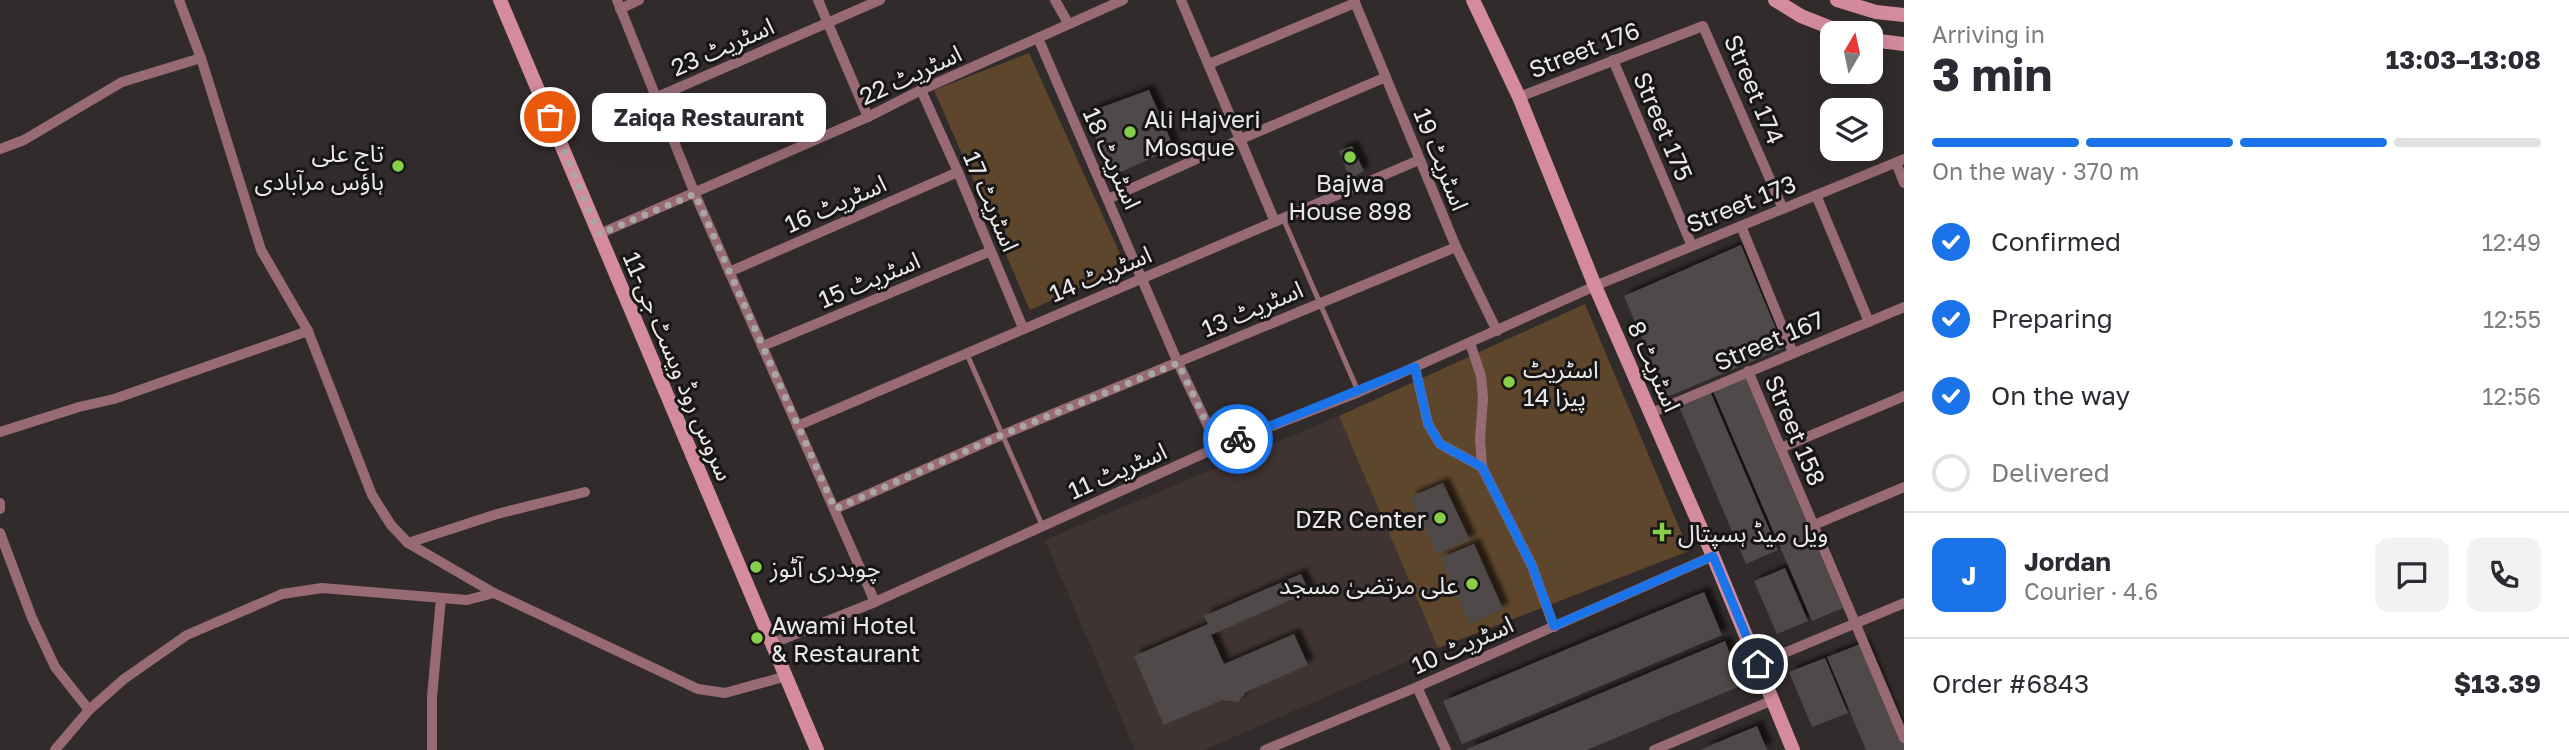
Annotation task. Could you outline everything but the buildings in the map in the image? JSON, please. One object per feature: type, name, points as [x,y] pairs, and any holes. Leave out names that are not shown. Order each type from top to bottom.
[{"type":"street","points":[[179,0],[201,58],[261,250],[309,331],[372,495],[391,525],[408,542],[494,593],[698,690],[725,693],[787,676]]},
{"type":"street","name":"سروس روڈ ویسٹ جی-11","points":[[500,0],[817,750]]},
{"type":"street","points":[[639,0],[619,4],[695,194],[875,601]]},
{"type":"street","points":[[818,0],[868,117]]},
{"type":"street","name":"اسٹریٹ 23","points":[[657,97],[880,0]]},
{"type":"street","points":[[1055,0],[1068,23]]},
{"type":"street","name":"اسٹریٹ 22","points":[[599,234],[868,117],[921,90],[1123,0]]},
{"type":"street","points":[[1181,0],[1279,220]]},
{"type":"street","name":"اسٹریٹ 8","points":[[1473,0],[1519,97],[1595,286],[1713,556],[1793,750]]},
{"type":"street","points":[[1775,0],[1801,16],[1820,24]]},
{"type":"street","points":[[1837,0],[1876,12],[1904,15]]},
{"type":"street","points":[[1209,64],[1355,2]]},
{"type":"street","name":"اسٹریٹ 19","points":[[1355,2],[1456,247],[1497,331]]},
{"type":"street","name":"Street 176","points":[[1519,97],[1703,26]]},
{"type":"street","name":"Street 174","points":[[1703,26],[1783,209]]},
{"type":"street","name":"اسٹریٹ 18","points":[[1038,38],[1178,363],[1218,447]]},
{"type":"street","points":[[1883,41],[1904,44]]},
{"type":"street","points":[[0,149],[24,140],[122,82],[201,58]]},
{"type":"street","name":"Street 175","points":[[1613,60],[1692,246]]},
{"type":"street","points":[[1108,199],[1386,77]]},
{"type":"street","name":"اسٹریٹ 17","points":[[921,90],[1023,328]]},
{"type":"street","name":"اسٹریٹ 14","points":[[797,426],[1419,160]]},
{"type":"street","points":[[1900,161],[1904,183]]},
{"type":"street","name":"Street 173","points":[[1595,286],[1900,161]]},
{"type":"street","name":"اسٹریٹ 16","points":[[729,272],[958,172]]},
{"type":"street","points":[[1816,195],[1869,322]]},
{"type":"street","points":[[1741,226],[1793,353]]},
{"type":"street","name":"اسٹریٹ 13","points":[[835,509],[1002,435],[1456,247]]},
{"type":"street","name":"اسٹریٹ 15","points":[[763,346],[991,251]]},
{"type":"street","name":"اسٹریٹ 11","points":[[772,643],[875,601],[1218,447],[1359,392],[1595,286]]},
{"type":"street","name":"Street 167","points":[[1651,413],[1904,307]]},
{"type":"street","points":[[0,432],[114,399],[309,331]]},
{"type":"street","points":[[1470,343],[1481,376],[1482,467],[1532,566],[1554,626]]},
{"type":"street","points":[[1415,367],[1428,424],[1440,444],[1482,467]]},
{"type":"street","name":"Street 158","points":[[1748,371],[1904,737]]},
{"type":"street","points":[[1781,448],[1904,396]]},
{"type":"street","points":[[1814,525],[1904,487]]},
{"type":"street","points":[[408,542],[497,514],[585,492]]},
{"type":"street","points":[[0,503],[0,509]]},
{"type":"street","points":[[0,533],[32,618],[55,667],[89,710]]},
{"type":"street","name":"اسٹریٹ 10","points":[[1265,750],[1418,687],[1713,556]]},
{"type":"street","points":[[55,750],[89,710],[124,679],[187,635],[282,594],[322,588],[467,600],[494,593]]},
{"type":"street","points":[[432,750],[432,698],[441,598]]},
{"type":"street","points":[[1758,664],[1904,603]]},
{"type":"street","points":[[1418,687],[1446,750]]},
{"type":"street","points":[[1654,750],[1773,700]]},
{"type":"street","points":[[1893,711],[1904,706]]},
{"type":"lane","points":[[1279,220],[1359,392]]},
{"type":"lane","points":[[967,352],[1043,527]]},
{"type":"shaded area","points":[[1029,53],[1126,267],[1030,310],[934,90]]},
{"type":"shaded area","points":[[1585,304],[1689,551],[1438,648],[1339,416]]},
{"type":"shaded area","points":[[1339,416],[1438,648],[1204,750],[1135,750],[1045,540]]},
{"type":"way so far","points":[[550,117],[599,234],[695,194],[835,509],[1002,435],[1178,363],[1218,447],[1238,439]]},
{"type":"place","name":"Zaiqa Restaurant","points":[[550,117]]},
{"type":"place","name":"Ali Hajveri Mosque","points":[[1130,132]]},
{"type":"place","name":"Bajwa House 898","points":[[1350,157]]},
{"type":"place","name":"تاج علی ہاؤس مرآبادی","points":[[398,166]]},
{"type":"place","name":"اسٹریٹ 14 پیزا","points":[[1509,382]]},
{"type":"place","name":"DZR Center","points":[[1440,518]]},
{"type":"place","name":"ویل میڈ ہسپتال","points":[[1662,532]]},
{"type":"place","name":"چوہدری آٹوز","points":[[756,567]]},
{"type":"place","name":"علی مرتضیٰ مسجد","points":[[1472,584]]},
{"type":"place","name":"Awami Hotel & Restaurant","points":[[757,638]]},
{"type":"route","points":[[1238,439],[1415,367],[1428,424],[1440,444],[1482,467],[1532,566],[1554,626],[1713,556],[1758,664]]}]
